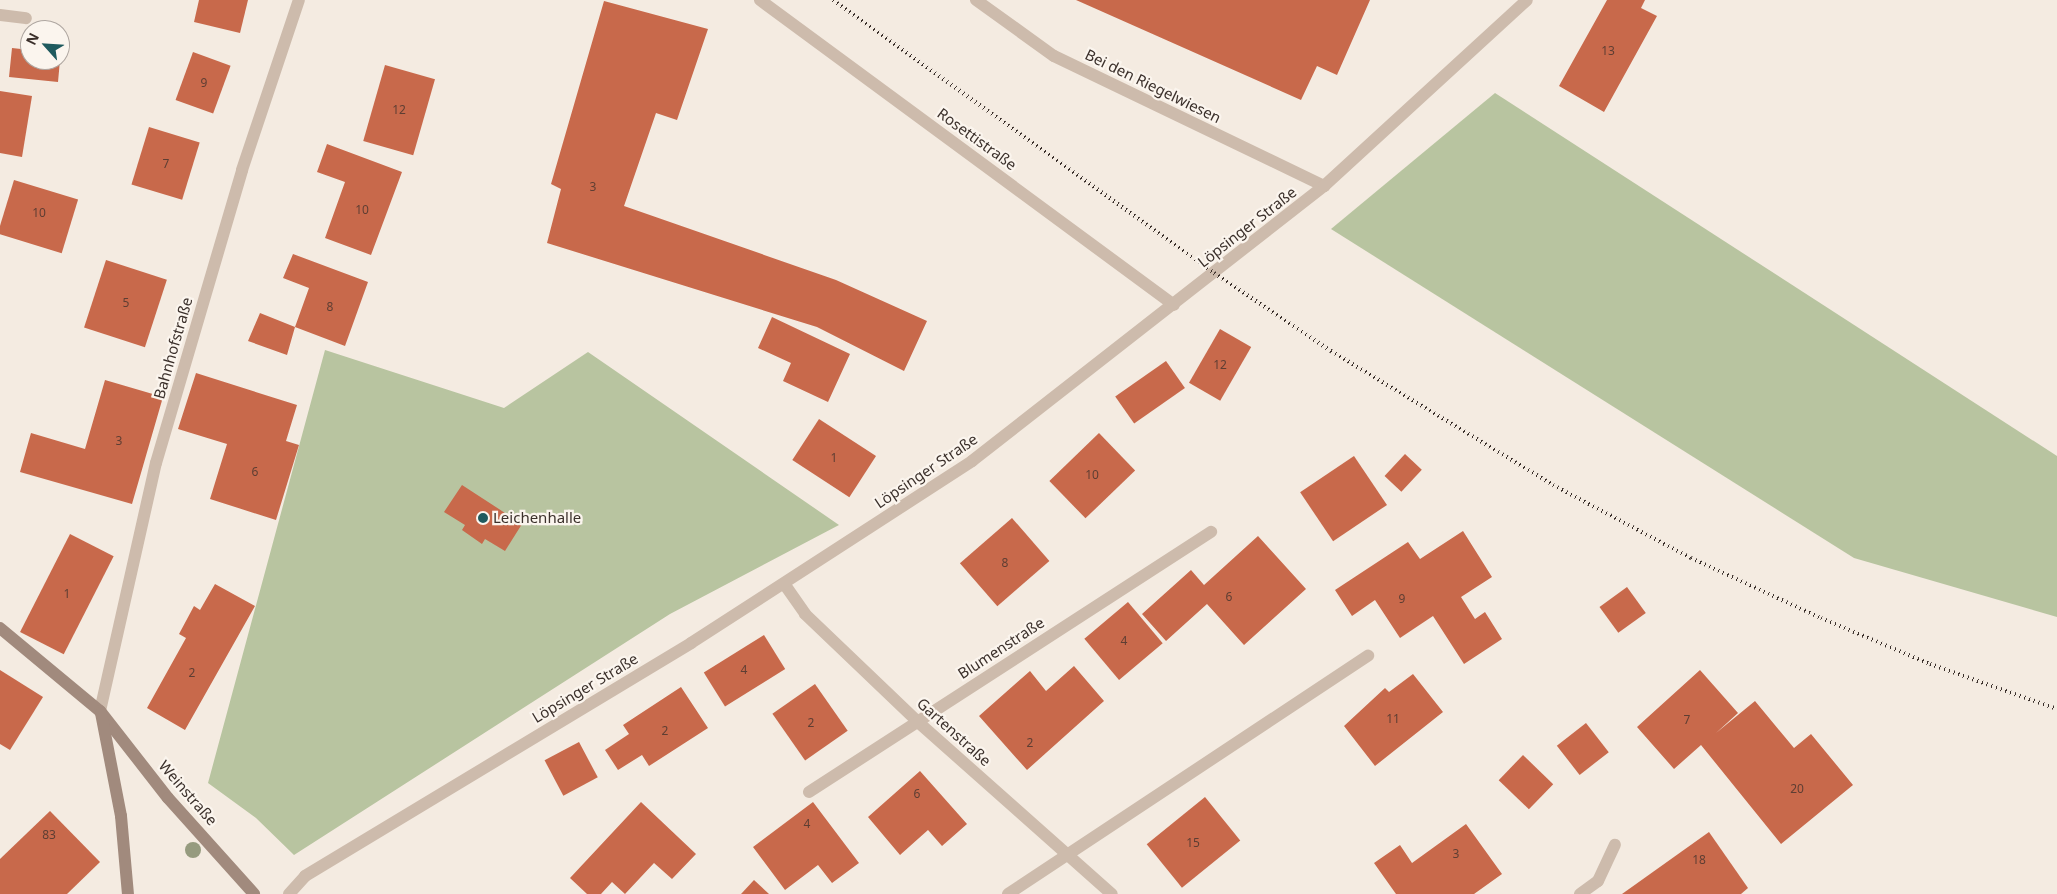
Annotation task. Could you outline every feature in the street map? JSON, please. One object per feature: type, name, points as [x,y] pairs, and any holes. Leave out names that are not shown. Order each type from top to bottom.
[{"type":"street","name":"Bahnhofstraße","points":[[100,711],[156,463],[242,170],[299,0]]},
{"type":"street","name":"Rosettistraße","points":[[760,0],[1174,305]]},
{"type":"street","name":"Bei den Riegelwiesen","points":[[976,0],[1054,56],[1324,186]]},
{"type":"street","name":"Löpsinger Straße","points":[[289,894],[305,876],[784,585],[972,461],[1324,186],[1526,0]]},
{"type":"street","points":[[0,14],[26,18]]},
{"type":"street","name":"Blumenstraße","points":[[808,792],[1211,532]]},
{"type":"street","name":"Gartenstraße","points":[[784,585],[805,614],[918,722],[1112,894]]},
{"type":"street","name":"Weinstraße","points":[[0,628],[100,711],[168,798],[254,894]]},
{"type":"street","points":[[1008,894],[1368,656]]},
{"type":"street","points":[[100,711],[121,816],[128,894]]},
{"type":"street","points":[[1580,894],[1598,881],[1615,845]]},
{"type":"green space","points":[[1495,93],[2057,456],[2057,617],[1854,558],[1331,229]]},
{"type":"green space","points":[[325,350],[504,408],[588,352],[839,525],[670,614],[294,855],[256,818],[208,783]]},
{"type":"building","points":[[199,0],[248,0],[240,33],[194,22]]},
{"type":"building","points":[[1076,0],[1370,0],[1337,75],[1317,66],[1301,100]]},
{"type":"building","points":[[1607,0],[1645,0],[1641,8],[1657,16],[1604,112],[1559,86]]},
{"type":"building","points":[[604,1],[708,29],[677,120],[656,113],[624,206],[836,280],[927,321],[904,371],[817,327],[547,243],[561,189],[551,184]]},
{"type":"building","points":[[12,48],[20,49],[20,70],[59,70],[58,82],[9,77]]},
{"type":"building","points":[[193,52],[231,66],[213,114],[176,100]]},
{"type":"building","points":[[385,65],[435,79],[413,155],[363,141]]},
{"type":"building","points":[[0,91],[32,96],[22,157],[0,153]]},
{"type":"building","points":[[149,127],[200,142],[182,200],[131,184]]},
{"type":"building","points":[[327,144],[402,172],[371,255],[325,238],[345,182],[317,172]]},
{"type":"building","points":[[14,180],[78,200],[62,253],[0,234],[0,226]]},
{"type":"building","points":[[293,254],[368,282],[345,346],[295,327],[309,288],[283,278]]},
{"type":"building","points":[[106,260],[167,280],[145,347],[84,328]]},
{"type":"building","points":[[260,313],[295,327],[287,355],[248,341]]},
{"type":"building","points":[[772,317],[850,354],[828,402],[783,381],[791,363],[758,348]]},
{"type":"building","points":[[1220,329],[1251,347],[1220,401],[1189,383]]},
{"type":"building","points":[[1166,361],[1185,388],[1134,424],[1115,397]]},
{"type":"building","points":[[196,373],[297,405],[286,441],[299,445],[276,520],[210,499],[227,444],[178,429]]},
{"type":"building","points":[[105,380],[163,397],[132,504],[20,472],[31,433],[85,449]]},
{"type":"building","points":[[819,419],[876,456],[849,497],[792,460]]},
{"type":"building","points":[[1099,433],[1135,470],[1085,518],[1049,481]]},
{"type":"building","points":[[1405,454],[1422,470],[1401,492],[1385,476]]},
{"type":"building","points":[[1354,456],[1387,505],[1333,541],[1300,492]]},
{"type":"building","name":"Leichenhalle","points":[[462,485],[522,524],[505,551],[485,539],[482,544],[462,530],[465,525],[444,512]]},
{"type":"building","points":[[1012,518],[1049,561],[997,606],[960,563]]},
{"type":"building","points":[[1463,531],[1492,577],[1461,597],[1475,619],[1485,612],[1502,639],[1464,664],[1433,616],[1400,638],[1375,600],[1352,616],[1335,590],[1408,542],[1420,559]]},
{"type":"building","points":[[70,534],[114,556],[64,654],[20,632]]},
{"type":"building","points":[[1258,536],[1306,589],[1244,645],[1207,604],[1166,641],[1142,614],[1191,570],[1204,585]]},
{"type":"building","points":[[215,584],[255,606],[185,730],[147,708],[186,638],[179,634],[194,606],[200,610]]},
{"type":"building","points":[[1627,587],[1646,613],[1618,633],[1599,607]]},
{"type":"building","points":[[1128,602],[1163,643],[1119,680],[1084,639]]},
{"type":"building","points":[[764,635],[785,669],[725,707],[704,673]]},
{"type":"building","points":[[1074,666],[1104,701],[1027,770],[979,716],[1030,671],[1046,691]]},
{"type":"building","points":[[0,670],[43,697],[10,750],[0,744]]},
{"type":"building","points":[[1700,670],[1738,713],[1716,733],[1755,701],[1794,748],[1811,734],[1853,785],[1781,844],[1701,745],[1674,769],[1637,727]]},
{"type":"building","points":[[1413,674],[1443,712],[1375,766],[1344,726],[1385,688],[1389,692]]},
{"type":"building","points":[[815,684],[848,731],[805,761],[772,714]]},
{"type":"building","points":[[681,687],[708,728],[649,766],[642,755],[618,770],[605,750],[629,734],[623,725]]},
{"type":"building","points":[[1586,723],[1609,752],[1580,775],[1557,746]]},
{"type":"building","points":[[579,742],[598,777],[563,796],[545,760]]},
{"type":"building","points":[[1523,755],[1553,784],[1529,809],[1499,780]]},
{"type":"building","points":[[920,771],[967,824],[942,846],[928,830],[900,855],[868,817]]},
{"type":"building","points":[[1205,797],[1240,841],[1182,888],[1147,844]]},
{"type":"building","points":[[641,802],[696,854],[672,879],[654,863],[625,894],[612,882],[601,894],[587,894],[570,878]]},
{"type":"building","points":[[813,802],[859,863],[832,883],[818,865],[785,890],[753,847]]},
{"type":"building","points":[[50,811],[100,862],[67,894],[0,894],[0,859]]},
{"type":"building","points":[[1466,824],[1502,874],[1474,894],[1396,894],[1374,863],[1400,845],[1412,863]]},
{"type":"building","points":[[1709,832],[1748,888],[1741,894],[1622,894]]},
{"type":"building","points":[[754,880],[769,894],[741,894]]},
{"type":"railway","points":[[833,0],[1214,273],[1331,351],[1553,485],[1691,558],[1821,618],[1930,664],[2057,709]]},
{"type":"place","name":"Leichenhalle","points":[[483,518]]}]
